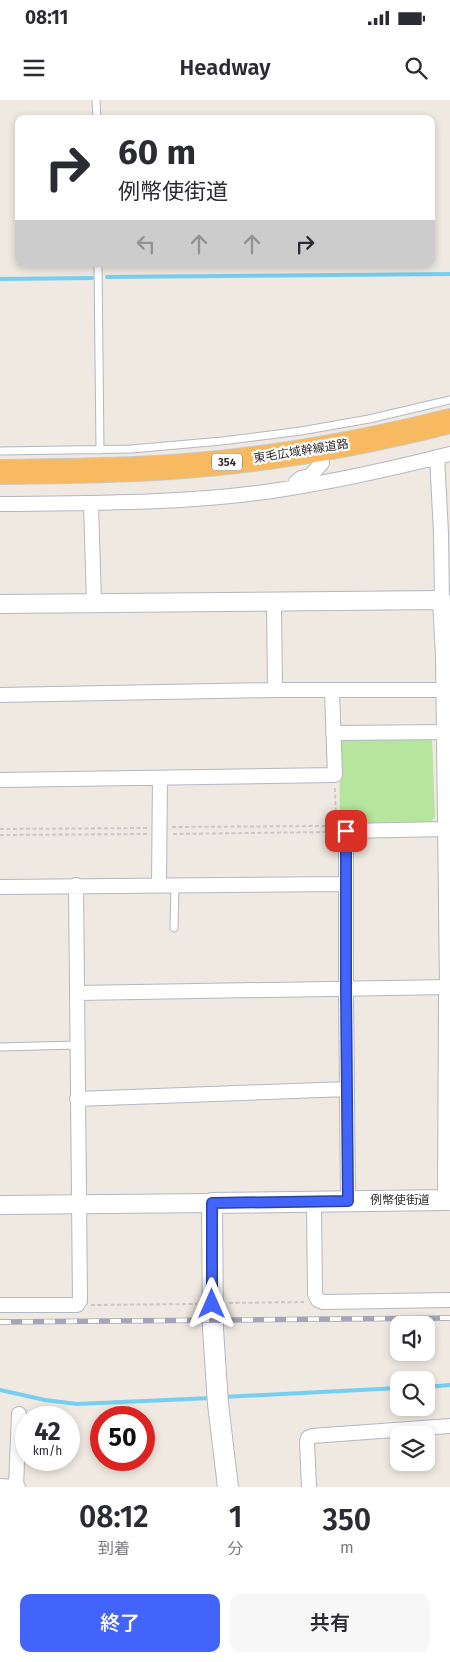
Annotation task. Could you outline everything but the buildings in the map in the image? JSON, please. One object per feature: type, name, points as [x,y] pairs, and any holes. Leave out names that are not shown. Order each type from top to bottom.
[{"type":"highway","name":"東毛広域幹線道路","points":[[0,472],[175,467],[253,459],[329,448],[400,434],[450,421]]},
{"type":"highway","name":"東毛広域幹線道路","points":[[0,487],[187,481],[255,474],[322,463],[450,437]]},
{"type":"main road","name":"例幣使街道","points":[[212,1203],[449,1200],[449,987]]},
{"type":"main road","points":[[212,1203],[213,1329],[228,1487]]},
{"type":"street","points":[[0,504],[92,504],[183,500],[271,491],[344,479],[444,455],[446,532],[442,600],[448,656],[445,690],[448,790],[446,829],[449,987],[77,993]]},
{"type":"street","points":[[290,488],[300,478],[310,476],[322,463]]},
{"type":"street","points":[[92,504],[94,602]]},
{"type":"street","points":[[0,604],[442,600]]},
{"type":"street","points":[[274,602],[275,690]]},
{"type":"street","points":[[0,695],[275,690],[445,690]]},
{"type":"street","points":[[0,780],[335,775],[332,691]]},
{"type":"street","points":[[333,733],[446,732]]},
{"type":"street","points":[[159,885],[160,778]]},
{"type":"street","points":[[348,1201],[346,884],[341,830],[446,829]]},
{"type":"street","points":[[0,887],[346,884]]},
{"type":"street","points":[[0,1305],[74,1305],[79,1303],[80,1205],[76,886]]},
{"type":"street","points":[[78,1099],[347,1089]]},
{"type":"street","points":[[314,1202],[315,1294],[318,1300],[323,1302],[450,1300]]},
{"type":"street","points":[[0,1206],[212,1203]]},
{"type":"street","points":[[309,1487],[307,1442],[308,1438],[312,1436],[450,1426]]},
{"type":"street","points":[[0,1486],[17,1487],[17,1471]]},
{"type":"lane","points":[[96,100],[97,115]]},
{"type":"lane","points":[[98,267],[100,450]]},
{"type":"lane","points":[[0,451],[131,449],[222,441],[301,431],[369,419],[450,400]]},
{"type":"lane","points":[[174,928],[175,885]]},
{"type":"lane","points":[[0,1047],[77,1045]]},
{"type":"path","points":[[0,829],[327,826],[341,830],[335,775]]},
{"type":"green space","points":[[429,736],[432,739],[435,817],[431,822],[340,823],[339,739]]},
{"type":"waterway","points":[[107,277],[450,274]]},
{"type":"waterway","points":[[0,279],[92,278]]},
{"type":"waterway","points":[[435,1386],[450,1385]]},
{"type":"waterway","points":[[223,1397],[390,1388]]},
{"type":"waterway","points":[[0,1390],[45,1400],[77,1404],[211,1398]]},
{"type":"railway","points":[[0,1322],[450,1318]]},
{"type":"route","points":[[212,1304],[212,1203],[348,1201],[346,831]]}]
